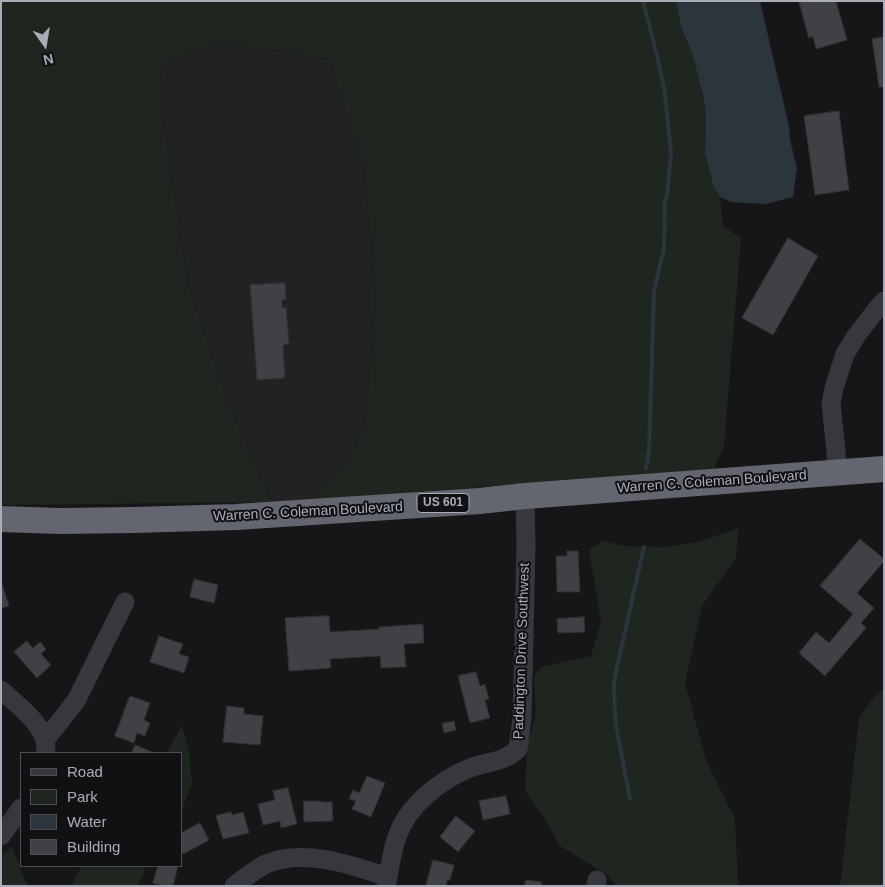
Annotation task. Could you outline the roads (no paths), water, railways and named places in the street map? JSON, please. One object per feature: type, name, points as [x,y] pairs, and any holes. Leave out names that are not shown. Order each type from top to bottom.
[{"type":"highway","name":"Warren C. Coleman Boulevard","points":[[1,519],[60,521],[236,517],[884,469]]},
{"type":"street","points":[[838,472],[831,403],[834,388],[845,354],[884,301]]},
{"type":"street","name":"Paddington Drive Southwest","points":[[387,881],[397,837],[405,820],[418,803],[448,778],[471,768],[501,760],[512,755],[518,749],[522,718],[526,546],[525,496]]},
{"type":"street","points":[[45,747],[76,701],[125,602]]},
{"type":"street","points":[[1,690],[40,728],[45,747]]},
{"type":"street","points":[[1,836],[20,809]]},
{"type":"street","points":[[234,886],[266,865],[287,858],[308,858],[348,864],[387,881]]},
{"type":"water","points":[[676,1],[760,1],[797,168],[793,197],[766,204],[731,202],[720,197],[713,185],[705,153],[706,113],[703,95],[692,53],[681,27]]},
{"type":"waterway","points":[[643,1],[665,94],[671,153],[665,199],[664,248],[654,291],[649,453],[646,468]]},
{"type":"waterway","points":[[630,799],[615,720],[614,681],[644,547]]}]
